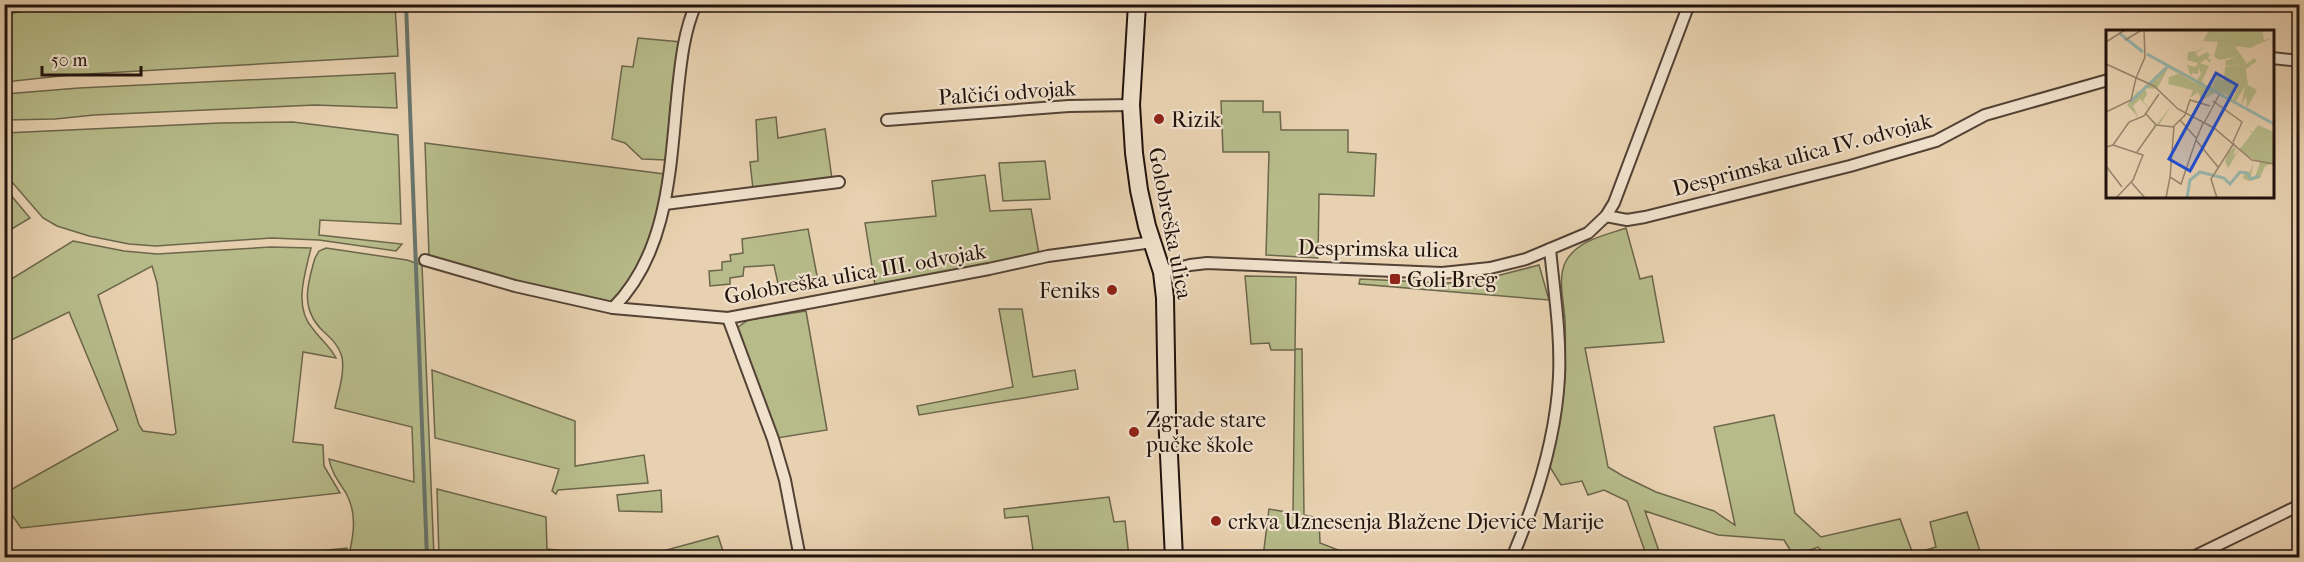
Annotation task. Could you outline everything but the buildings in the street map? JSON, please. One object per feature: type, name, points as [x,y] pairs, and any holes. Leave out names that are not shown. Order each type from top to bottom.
[{"type":"street","points":[[613,308],[627,294],[649,256],[664,204],[680,66],[696,4]]},
{"type":"street","name":"Golobreška ulica","points":[[1137,4],[1131,105],[1138,181],[1161,272],[1165,298],[1167,414],[1174,558]]},
{"type":"street","name":"Desprimska ulica","points":[[1161,272],[1207,263],[1442,273],[1490,268],[1526,259],[1588,233],[1606,216],[1614,203],[1689,4]]},
{"type":"street","points":[[2274,58],[2300,61]]},
{"type":"street","name":"Desprimska ulica IV. odvojak","points":[[1606,216],[1627,220],[1644,217],[1850,166],[1936,141],[1985,115],[2106,81]]},
{"type":"street","name":"Palčići odvojak","points":[[887,120],[1069,106],[1131,105]]},
{"type":"street","points":[[664,204],[839,182]]},
{"type":"street","name":"Golobreška ulica III. odvojak","points":[[425,260],[515,286],[613,308],[728,318],[989,269],[1048,255],[1153,242]]},
{"type":"street","points":[[1512,558],[1538,484],[1556,415],[1559,376],[1558,319],[1550,249]]},
{"type":"street","points":[[728,318],[773,440],[784,480],[800,558]]},
{"type":"street","points":[[2191,558],[2300,505]]},
{"type":"green space","points":[[79,4],[395,5],[398,56],[70,75],[5,82],[5,14]]},
{"type":"green space","points":[[638,38],[681,42],[672,86],[666,160],[642,159],[625,143],[612,139],[622,66],[633,67]]},
{"type":"green space","points":[[395,73],[397,108],[315,105],[5,120],[5,94],[79,88]]},
{"type":"green space","points":[[1221,101],[1263,101],[1263,112],[1280,112],[1281,130],[1348,130],[1348,152],[1376,154],[1374,196],[1319,194],[1318,258],[1266,255],[1269,152],[1223,152]]},
{"type":"green space","points":[[776,117],[778,138],[825,129],[832,179],[753,189],[750,162],[758,161],[756,120]]},
{"type":"green space","points":[[293,122],[398,135],[401,224],[320,220],[319,235],[402,244],[396,251],[319,240],[271,238],[156,246],[129,244],[89,236],[57,226],[43,218],[5,174],[5,133]]},
{"type":"green space","points":[[425,143],[664,174],[659,206],[648,246],[640,263],[613,302],[600,302],[514,281],[429,256]]},
{"type":"green space","points":[[1045,161],[1050,199],[1003,201],[999,163]]},
{"type":"green space","points":[[985,175],[990,211],[1031,209],[1039,254],[875,285],[865,223],[936,216],[932,181]]},
{"type":"green space","points":[[4,187],[30,218],[5,233],[4,233]]},
{"type":"green space","points":[[1626,228],[1640,279],[1652,276],[1664,342],[1585,348],[1608,467],[1656,492],[1714,511],[1735,525],[1714,427],[1774,415],[1795,513],[1821,537],[1900,519],[1913,554],[1936,547],[1930,522],[1967,512],[1982,557],[1828,557],[1818,547],[1794,556],[1784,540],[1718,535],[1645,511],[1661,557],[1647,557],[1627,501],[1604,490],[1588,495],[1582,481],[1561,485],[1550,467],[1565,376],[1565,327],[1561,282],[1563,267],[1571,254],[1585,243]]},
{"type":"green space","points":[[808,229],[819,286],[780,293],[774,265],[744,267],[743,276],[730,278],[730,284],[710,286],[709,271],[722,270],[722,262],[731,261],[730,255],[743,253],[742,239]]},
{"type":"green space","points":[[73,241],[124,251],[157,254],[271,247],[311,248],[302,290],[303,311],[316,333],[336,358],[303,352],[293,442],[323,445],[324,466],[340,493],[21,528],[5,505],[5,493],[118,430],[69,312],[5,343],[5,283]],"holes":[[[152,266],[157,283],[176,433],[173,435],[143,431],[139,425],[98,295]]]},
{"type":"green space","points":[[326,248],[407,260],[422,265],[434,557],[416,557],[415,553],[349,555],[353,531],[352,508],[346,493],[333,473],[329,459],[414,482],[412,427],[335,408],[342,376],[342,357],[335,343],[316,323],[308,305],[307,296],[315,258],[319,251]]},
{"type":"green space","points":[[1539,265],[1549,300],[1359,284],[1360,279],[1447,283],[1477,281]]},
{"type":"green space","points":[[1245,276],[1296,277],[1295,349],[1302,349],[1304,515],[1319,518],[1320,543],[1356,557],[1263,557],[1269,509],[1293,513],[1295,350],[1271,350],[1269,343],[1251,344]]},
{"type":"green space","points":[[999,309],[1022,309],[1033,377],[1075,370],[1078,389],[919,415],[917,406],[1013,387]]},
{"type":"green space","points":[[806,311],[827,430],[777,438],[737,328],[748,320]]},
{"type":"green space","points":[[432,370],[575,421],[575,466],[644,455],[648,483],[558,490],[556,494],[552,491],[559,469],[435,438]]},
{"type":"green space","points":[[437,489],[546,517],[547,549],[622,557],[663,551],[718,536],[725,557],[546,558],[546,554],[439,557]]},
{"type":"green space","points":[[661,490],[662,512],[619,511],[617,495]]},
{"type":"green space","points":[[1109,497],[1114,522],[1125,521],[1129,557],[1034,557],[1028,516],[1005,518],[1004,509]]},
{"type":"green space","points":[[347,548],[345,553],[310,558],[258,557]]},
{"type":"waterway","points":[[406,4],[427,558]]},
{"type":"place","name":"Rizik","points":[[1159,119]]},
{"type":"place","name":"Goli Breg","points":[[1395,279]]},
{"type":"place","name":"Feniks","points":[[1112,290]]},
{"type":"place","name":"Zgrade stare pučke škole","points":[[1134,432]]},
{"type":"place","name":"crkva Uznesenja Blažene Djevice Marije","points":[[1216,521]]}]
